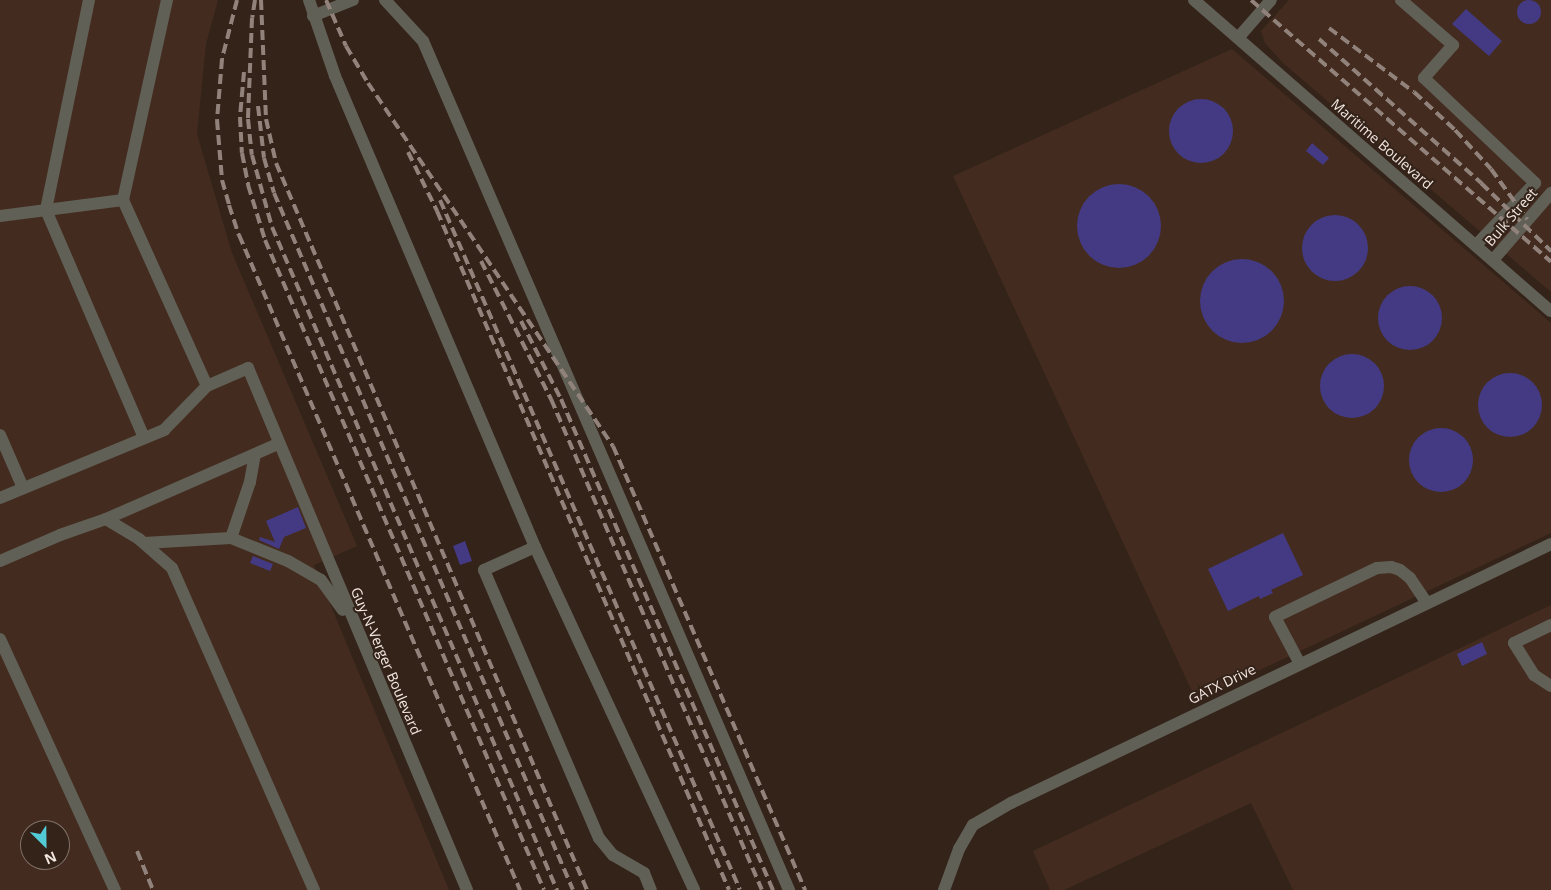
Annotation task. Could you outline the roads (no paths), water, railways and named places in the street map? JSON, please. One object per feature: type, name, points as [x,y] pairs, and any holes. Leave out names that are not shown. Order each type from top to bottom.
[{"type":"street","points":[[89,0],[46,210],[144,438]]},
{"type":"street","points":[[0,498],[164,430],[207,386],[123,200],[167,0]]},
{"type":"street","points":[[310,0],[313,16],[335,76],[535,547],[694,890]]},
{"type":"street","points":[[313,16],[353,0]]},
{"type":"street","points":[[385,0],[423,40],[789,890]]},
{"type":"street","name":"Maritime Boulevard","points":[[1194,0],[1551,311]]},
{"type":"street","points":[[1238,38],[1271,0]]},
{"type":"street","points":[[1401,0],[1453,46],[1424,78],[1535,183],[1476,245]]},
{"type":"street","name":"Bulk Street","points":[[1493,260],[1551,193]]},
{"type":"street","points":[[0,216],[123,200]]},
{"type":"street","name":"Guy-N-Verger Boulevard","points":[[207,386],[248,368],[278,444],[467,890]]},
{"type":"street","points":[[0,435],[23,488]]},
{"type":"street","points":[[0,561],[60,535],[106,519],[278,444]]},
{"type":"street","points":[[231,538],[250,482],[255,454]]},
{"type":"street","points":[[106,519],[144,543],[172,568],[314,890]]},
{"type":"street","points":[[144,543],[231,538],[288,561],[321,580],[355,626]]},
{"type":"street","name":"GATX Drive","points":[[944,890],[959,850],[973,825],[1011,802],[1551,544]]},
{"type":"street","points":[[535,547],[484,570],[599,838],[613,855],[644,873],[651,890]]},
{"type":"street","points":[[1300,664],[1275,617],[1360,576],[1377,568],[1391,567],[1400,570],[1410,578],[1427,603]]},
{"type":"street","points":[[1551,625],[1514,643],[1534,675],[1551,686]]},
{"type":"street","points":[[0,639],[115,890]]},
{"type":"railway","points":[[237,0],[222,59],[217,120],[222,180],[229,205],[239,235],[520,890]]},
{"type":"railway","points":[[255,0],[252,18],[248,119],[252,155],[272,227],[557,890]]},
{"type":"railway","points":[[261,0],[266,119],[276,163],[587,890]]},
{"type":"railway","points":[[326,0],[346,46],[368,83],[613,446],[805,890]]},
{"type":"railway","points":[[1251,0],[1551,262]]},
{"type":"railway","points":[[1329,28],[1414,92],[1455,130],[1491,169],[1527,219]]},
{"type":"railway","points":[[1319,39],[1481,183],[1551,251]]},
{"type":"railway","points":[[244,72],[240,117],[242,153],[248,185],[265,240],[544,890]]},
{"type":"railway","points":[[258,106],[264,158],[274,193],[573,890]]},
{"type":"railway","points":[[408,152],[437,211],[729,890]]},
{"type":"railway","points":[[440,200],[740,890]]},
{"type":"railway","points":[[481,261],[551,399],[762,890]]},
{"type":"railway","points":[[521,321],[561,399],[773,890]]},
{"type":"railway","points":[[137,851],[153,890]]}]
